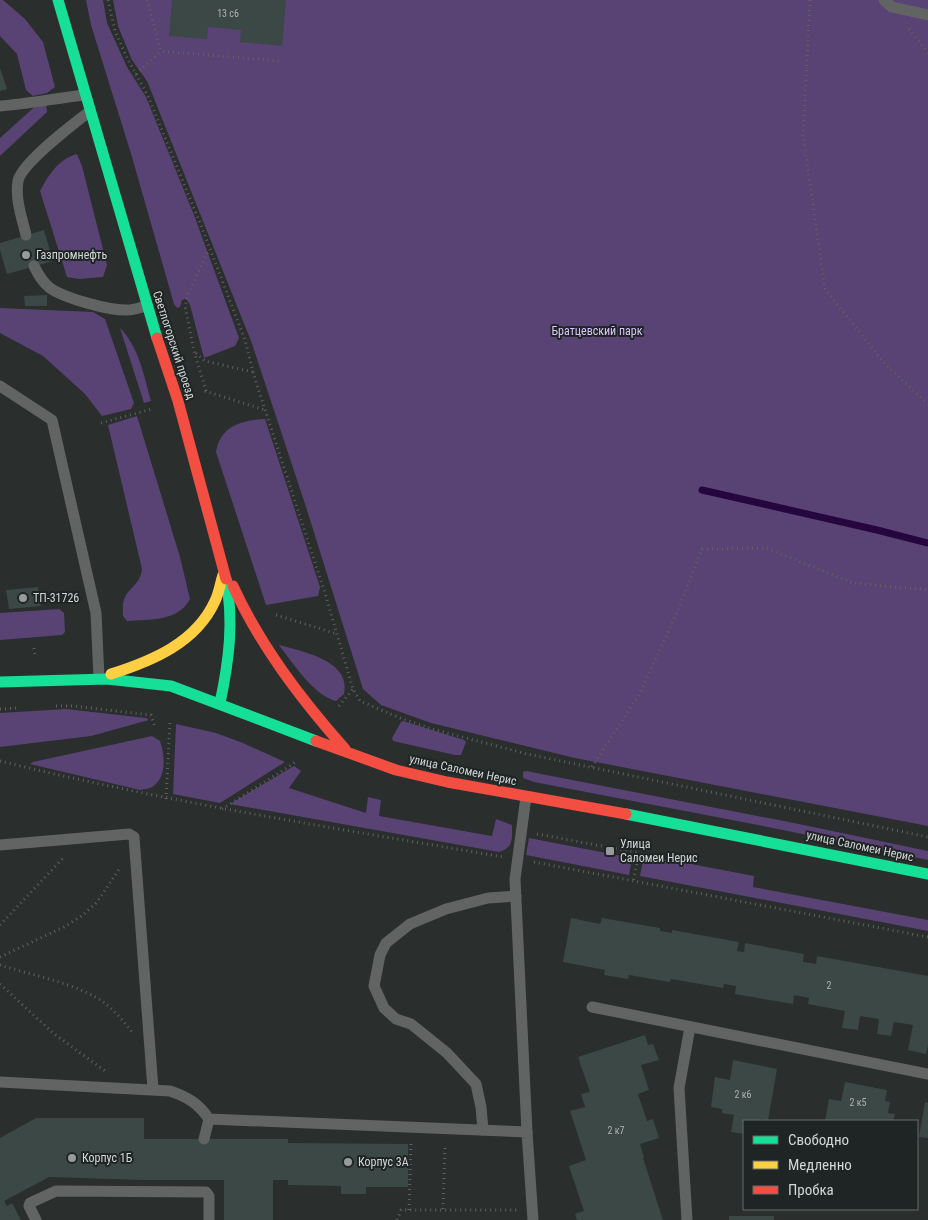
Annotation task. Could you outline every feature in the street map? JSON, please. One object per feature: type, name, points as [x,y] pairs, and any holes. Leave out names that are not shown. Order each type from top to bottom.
[{"type":"main road","name":"Светлогорский проезд","points":[[58,0],[147,306],[178,400],[224,566],[230,600],[231,635],[227,672],[220,703]]},
{"type":"main road","points":[[99,678],[138,666],[171,651],[189,636],[203,622],[214,604],[224,566]]},
{"type":"main road","points":[[224,566],[241,604],[279,669],[349,754]]},
{"type":"main road","name":"улица Саломеи Нерис","points":[[0,682],[99,678],[149,682],[171,686],[396,770],[438,780],[732,834],[928,874]]},
{"type":"lane","points":[[884,0],[892,6],[928,15]]},
{"type":"lane","points":[[0,106],[21,105],[85,95]]},
{"type":"lane","points":[[26,235],[19,204],[18,179],[58,135],[90,111]]},
{"type":"lane","points":[[34,266],[42,281],[51,289],[71,297],[110,309],[129,310],[147,306]]},
{"type":"lane","points":[[0,386],[52,420],[96,613],[99,678]]},
{"type":"lane","points":[[526,797],[515,879],[527,1132],[533,1215]]},
{"type":"lane","points":[[0,845],[129,834],[134,837],[153,1089]]},
{"type":"lane","points":[[483,1130],[476,1084],[447,1053],[411,1024],[396,1019],[384,1008],[374,986],[380,955],[386,943],[410,924],[446,910],[479,901],[516,896]]},
{"type":"lane","points":[[592,1007],[928,1074]]},
{"type":"lane","points":[[687,1220],[679,1088],[690,1027]]},
{"type":"lane","points":[[0,1082],[170,1091],[190,1099],[202,1109],[209,1119],[204,1139]]},
{"type":"lane","points":[[209,1119],[527,1132]]},
{"type":"lane","points":[[191,1192],[193,1180]]},
{"type":"lane","points":[[36,1220],[29,1206],[30,1203],[56,1191],[206,1192],[209,1196],[209,1220]]},
{"type":"path","points":[[108,0],[116,31],[127,58],[151,104],[245,340],[253,372],[338,634],[353,689],[360,701],[432,729],[527,754],[928,836]]},
{"type":"path","points":[[147,0],[162,51]]},
{"type":"path","points":[[810,0],[803,135],[825,289],[884,364],[928,404]]},
{"type":"path","points":[[136,74],[162,51],[280,61]]},
{"type":"path","points":[[210,249],[188,294],[185,306],[194,351],[206,391],[266,411]]},
{"type":"path","points":[[194,351],[205,361],[253,372]]},
{"type":"path","points":[[101,423],[152,409]]},
{"type":"path","points":[[592,767],[640,693],[678,610],[702,549],[766,548],[853,583],[928,590]]},
{"type":"path","points":[[270,613],[338,634]]},
{"type":"path","points":[[48,706],[73,706],[151,716],[155,727]]},
{"type":"path","points":[[166,798],[170,722]]},
{"type":"path","points":[[0,762],[166,798],[518,860],[928,937]]},
{"type":"path","points":[[534,833],[639,853],[633,882]]},
{"type":"path","points":[[0,925],[82,837]]},
{"type":"path","points":[[0,957],[64,927],[83,915],[96,902],[135,844]]},
{"type":"path","points":[[0,965],[88,993],[105,1003],[120,1017],[136,1037]]},
{"type":"path","points":[[0,984],[53,1033],[125,1088]]},
{"type":"path","points":[[409,1210],[411,1128]]},
{"type":"path","points":[[443,1209],[445,1129]]},
{"type":"path","points":[[397,1220],[401,1210],[443,1209],[533,1215]]},
{"type":"green space","points":[[0,0],[3,0],[25,19],[43,42],[55,87],[47,93],[33,96],[26,90],[17,54],[0,36]]},
{"type":"green space","points":[[86,0],[103,0],[107,23],[127,67],[146,97],[194,215],[239,338],[235,346],[204,358],[190,305],[186,299],[182,300],[180,307],[177,308],[174,304],[132,157],[91,25]]},
{"type":"green space","name":"Братцевский парк","points":[[113,0],[928,0],[928,826],[575,758],[431,723],[381,705],[363,689],[251,341],[147,81],[132,60],[118,26]]},
{"type":"green space","points":[[41,101],[46,104],[47,112],[0,156],[0,138]]},
{"type":"green space","points":[[77,154],[82,166],[107,265],[103,277],[79,279],[67,277],[40,191],[50,174],[59,164],[70,156]]},
{"type":"green space","points":[[0,308],[93,312],[105,319],[134,403],[131,409],[102,416],[85,394],[43,356],[0,333]]},
{"type":"green space","points":[[120,328],[136,353],[151,401],[144,403]]},
{"type":"green space","points":[[137,416],[180,557],[190,599],[185,606],[171,616],[127,621],[123,616],[123,602],[128,592],[139,579],[142,569],[108,425]]},
{"type":"green space","points":[[265,419],[320,587],[318,596],[266,605],[216,452],[218,443],[227,430],[240,423]]},
{"type":"green space","points":[[59,609],[64,613],[65,632],[62,635],[0,640],[0,613]]},
{"type":"green space","points":[[279,645],[312,654],[333,666],[340,673],[344,683],[344,694],[336,701],[320,693],[304,678]]},
{"type":"green space","points":[[66,709],[146,718],[149,720],[91,736],[0,747],[0,713]]},
{"type":"green space","points":[[403,721],[464,740],[466,742],[461,755],[393,741],[392,738]]},
{"type":"green space","points":[[176,724],[216,733],[285,762],[220,803],[173,794]]},
{"type":"green space","points":[[152,736],[160,741],[164,759],[160,778],[157,783],[148,789],[140,790],[30,764],[33,762]]},
{"type":"green space","points":[[294,766],[301,771],[289,788],[366,813],[368,797],[381,800],[379,816],[492,836],[496,819],[512,825],[510,845],[499,852],[230,804]]},
{"type":"green space","points":[[526,771],[928,851],[928,860],[534,782],[523,778],[523,772]]},
{"type":"green space","points":[[529,838],[632,858],[629,875],[526,855]]},
{"type":"green space","points":[[644,855],[754,876],[753,887],[928,920],[928,931],[640,876]]},
{"type":"building","points":[[172,0],[286,0],[282,46],[240,42],[241,30],[208,27],[207,39],[169,36]]},
{"type":"building","points":[[0,68],[7,89],[0,91]]},
{"type":"building","name":"Газпромнефть","points":[[44,230],[53,261],[7,274],[0,250],[0,243]]},
{"type":"building","points":[[47,295],[47,306],[25,306],[24,296]]},
{"type":"building","name":"ТП-31726","points":[[38,587],[41,606],[9,609],[6,590]]},
{"type":"building","points":[[571,918],[600,924],[602,918],[660,928],[660,931],[672,933],[672,930],[739,942],[737,951],[744,952],[745,943],[804,954],[803,962],[816,964],[817,956],[928,976],[928,1045],[926,1054],[908,1050],[913,1025],[894,1022],[891,1036],[877,1034],[879,1019],[860,1016],[858,1030],[842,1028],[845,1011],[808,1004],[809,998],[794,995],[793,1004],[735,994],[736,986],[724,984],[723,988],[671,979],[670,982],[629,975],[628,979],[604,975],[605,970],[563,962]]},
{"type":"building","points":[[645,1035],[648,1045],[653,1044],[659,1060],[641,1065],[649,1090],[638,1094],[647,1121],[653,1119],[659,1138],[640,1144],[663,1220],[577,1220],[575,1214],[584,1211],[569,1166],[586,1160],[570,1111],[585,1107],[581,1094],[590,1092],[578,1057]]},
{"type":"building","points":[[733,1060],[777,1069],[768,1120],[743,1120],[743,1134],[731,1132],[734,1115],[722,1113],[722,1109],[711,1107],[715,1077],[730,1080]]},
{"type":"building","points":[[845,1082],[887,1090],[885,1101],[890,1102],[888,1113],[895,1114],[893,1120],[825,1120],[829,1099],[841,1101]]},
{"type":"building","points":[[925,1102],[928,1103],[928,1138],[919,1137]]},
{"type":"building","points":[[36,1118],[144,1118],[144,1139],[288,1139],[288,1143],[408,1144],[408,1187],[366,1187],[366,1194],[341,1194],[341,1186],[288,1185],[288,1180],[273,1180],[273,1220],[224,1220],[224,1180],[49,1177],[4,1201],[7,1206],[12,1203],[21,1220],[0,1220],[0,1138]]},
{"type":"building","points":[[729,1216],[774,1216],[774,1220],[729,1220]]},
{"type":"waterway","points":[[702,490],[928,543]]},
{"type":"traffic: fast","points":[[58,0],[157,338]]},
{"type":"traffic: fast","points":[[220,703],[226,672],[230,626],[226,579]]},
{"type":"traffic: fast","points":[[0,682],[107,679],[171,686],[316,741]]},
{"type":"traffic: fast","points":[[626,814],[928,874]]},
{"type":"traffic: slow","points":[[111,674],[157,656],[185,639],[207,616],[216,598],[223,575]]},
{"type":"traffic: jam","points":[[157,338],[178,401],[226,579]]},
{"type":"traffic: jam","points":[[233,586],[256,630],[283,672],[345,749]]},
{"type":"traffic: jam","points":[[316,741],[396,770],[447,782],[626,814]]},
{"type":"place","name":"Газпромнефть","points":[[26,255]]},
{"type":"place","name":"ТП-31726","points":[[23,598]]},
{"type":"place","name":"Улица Саломеи Нерис","points":[[610,851]]},
{"type":"place","name":"Корпус 1Б","points":[[72,1158]]},
{"type":"place","name":"Корпус 3А","points":[[348,1162]]}]
